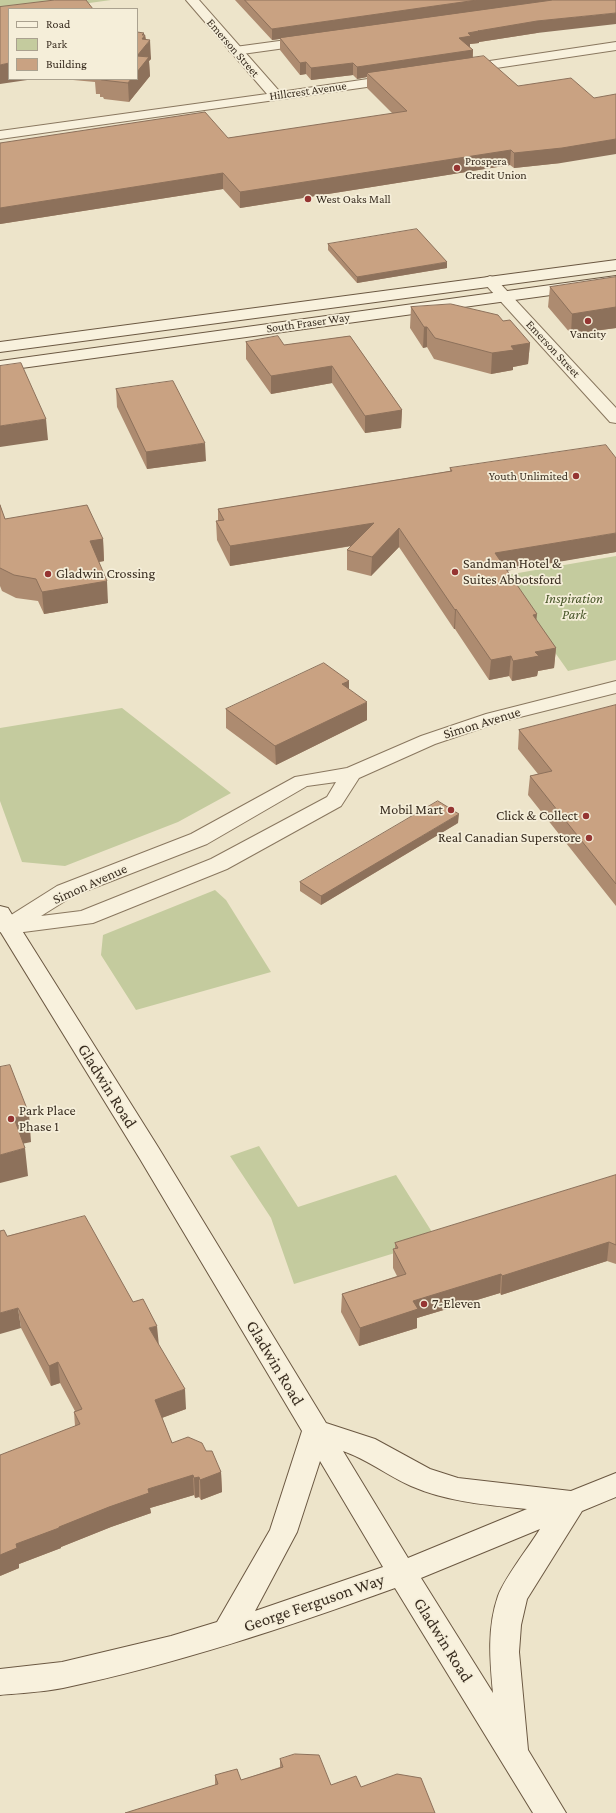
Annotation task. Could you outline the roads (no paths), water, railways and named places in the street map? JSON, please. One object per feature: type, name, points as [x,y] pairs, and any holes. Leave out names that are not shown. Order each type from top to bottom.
[{"type":"main road","name":"Emerson Street","points":[[192,0],[235,51],[276,96]]},
{"type":"main road","points":[[235,51],[318,39]]},
{"type":"main road","points":[[452,70],[616,46]]},
{"type":"main road","name":"Hillcrest Avenue","points":[[0,135],[122,119],[405,77]]},
{"type":"main road","name":"South Fraser Way","points":[[0,348],[616,265]]},
{"type":"main road","name":"Emerson Street","points":[[490,281],[616,418]]},
{"type":"main road","name":"South Fraser Way","points":[[0,366],[616,281]]},
{"type":"main road","name":"Simon Avenue","points":[[3,923],[65,892],[198,839],[302,781],[352,774],[428,740],[493,718],[616,687]]},
{"type":"main road","name":"Simon Avenue","points":[[3,923],[85,918],[219,864],[334,801],[352,774]]},
{"type":"main road","name":"Gladwin Road","points":[[3,923],[149,1153],[402,1573],[550,1813]]},
{"type":"main road","points":[[228,1631],[283,1532],[316,1431],[365,1447],[382,1458],[421,1478],[458,1490],[573,1502],[520,1582],[513,1596],[506,1625],[504,1652],[514,1755]]},
{"type":"main road","name":"George Ferguson Way","points":[[0,1682],[62,1675],[171,1649],[293,1612],[402,1573],[616,1485]]},
{"type":"place","name":"Prospera Credit Union","points":[[457,168]]},
{"type":"place","name":"West Oaks Mall","points":[[308,199]]},
{"type":"place","name":"Vancity","points":[[588,321]]},
{"type":"place","name":"Youth Unlimited","points":[[576,476]]},
{"type":"place","name":"Sandman Hotel & Suites Abbotsford","points":[[455,572]]},
{"type":"place","name":"Gladwin Crossing","points":[[48,574]]},
{"type":"place","name":"Mobil Mart","points":[[451,810]]},
{"type":"place","name":"Click & Collect","points":[[586,816]]},
{"type":"place","name":"Real Canadian Superstore","points":[[589,838]]},
{"type":"place","name":"Park Place Phase 1","points":[[11,1119]]},
{"type":"place","name":"7-Eleven","points":[[424,1304]]},
{"type":"park label","name":"Inspiration Park","points":[[574,608]]}]
